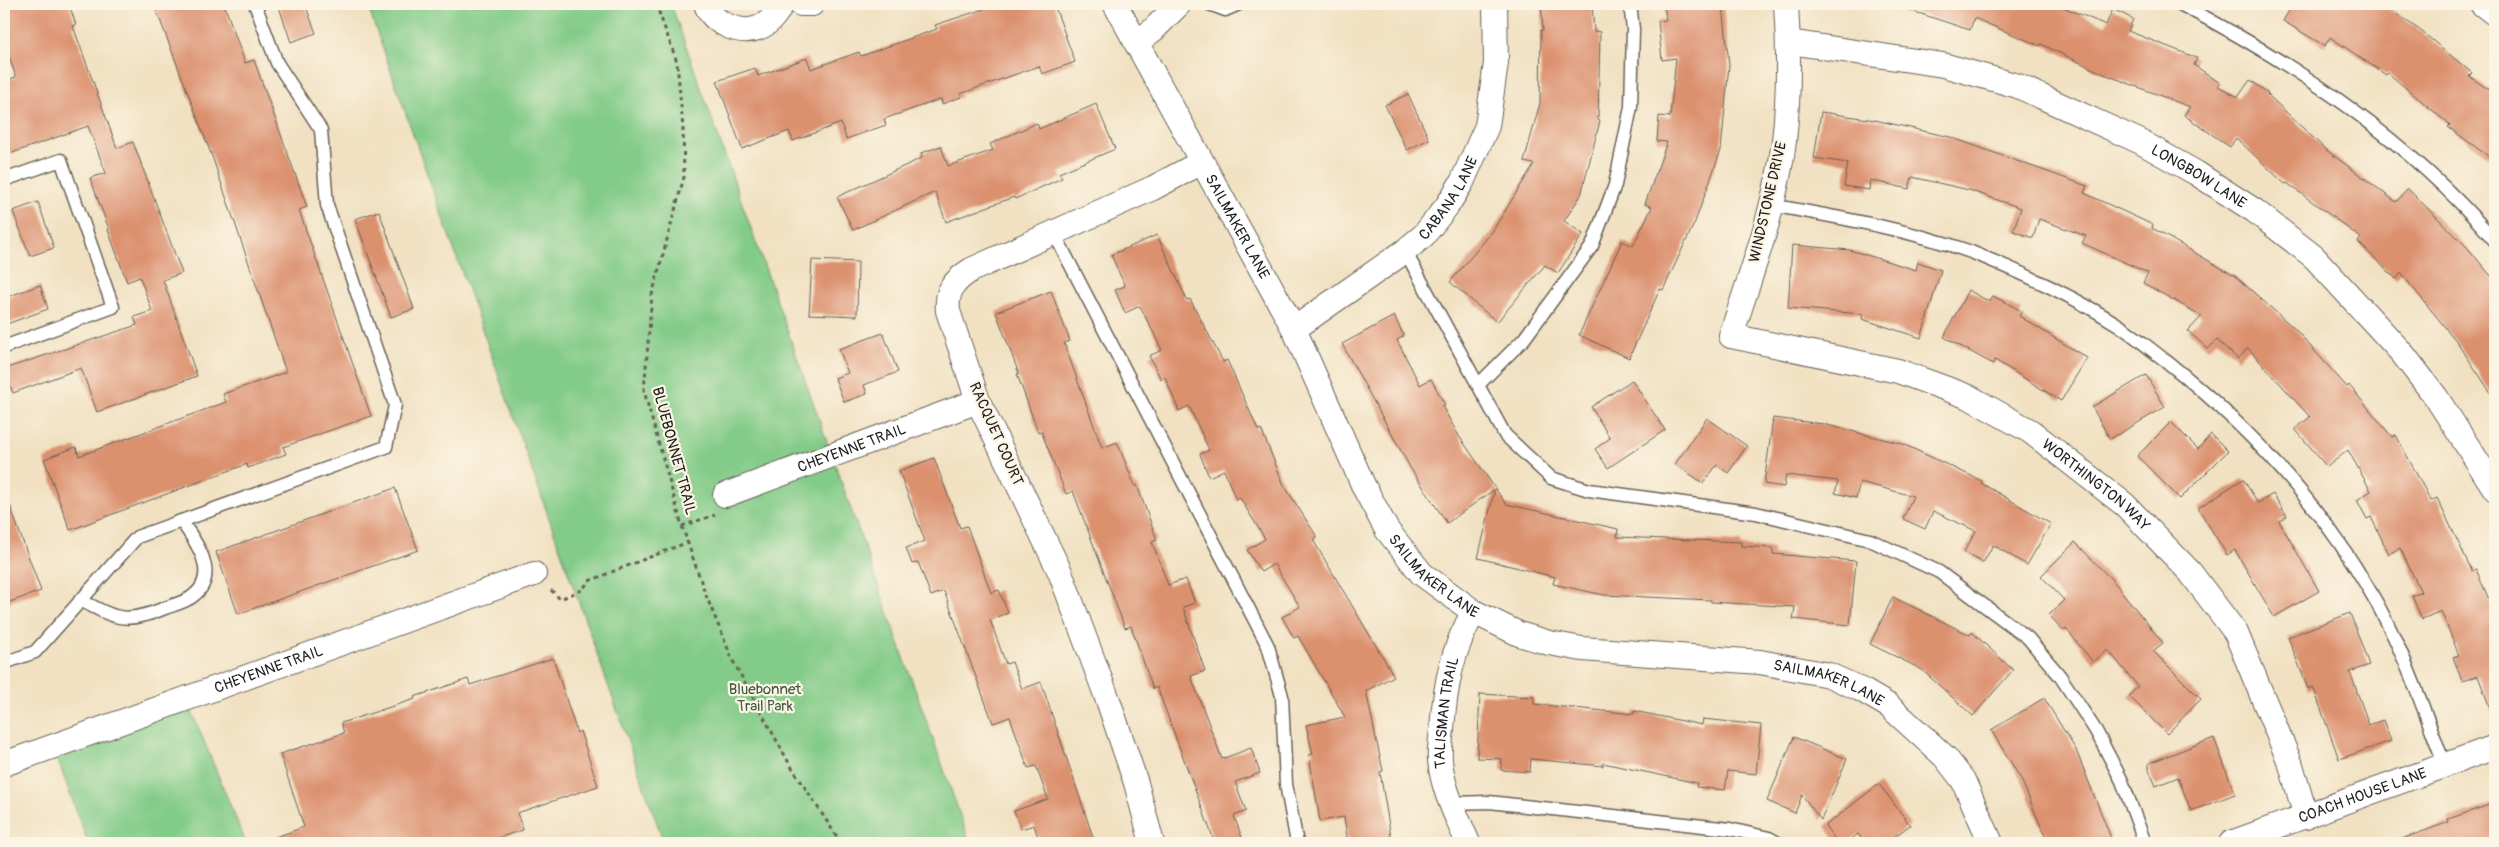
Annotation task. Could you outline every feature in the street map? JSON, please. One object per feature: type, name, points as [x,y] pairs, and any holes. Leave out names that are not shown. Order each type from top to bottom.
[{"type":"street","points":[[706,4],[720,22],[738,30],[758,28],[774,18],[782,4]]},
{"type":"street","points":[[801,4],[812,4]]},
{"type":"street","name":"SAILMAKER LANE","points":[[1115,4],[1294,329],[1364,487],[1387,530],[1422,574],[1474,612],[1519,634],[1557,644],[1582,649],[1760,662],[1828,675],[1852,686],[1888,706],[1945,757],[1963,780],[1991,843]]},
{"type":"street","points":[[1136,43],[1153,30],[1179,4]]},
{"type":"street","name":"CABANA LANE","points":[[1294,329],[1405,251],[1424,234],[1447,206],[1462,182],[1487,126],[1496,63],[1497,35],[1494,4]]},
{"type":"street","name":"WINDSTONE DRIVE","points":[[1732,336],[1771,205],[1784,141],[1789,42],[1786,4]]},
{"type":"street","points":[[2482,4],[2495,14]]},
{"type":"street","name":"LONGBOW LANE","points":[[1789,42],[1943,66],[2018,86],[2140,142],[2196,173],[2255,211],[2314,257],[2402,353],[2451,419],[2495,489]]},
{"type":"street","name":"RACQUET COURT","points":[[1152,843],[1136,783],[1109,703],[1060,572],[978,401],[948,312],[947,299],[955,280],[971,270],[1153,188],[1202,162]]},
{"type":"street","name":"WORTHINGTON WAY","points":[[1732,336],[1898,371],[1969,397],[2030,431],[2124,505],[2190,572],[2236,633],[2291,765],[2306,818]]},
{"type":"street","name":"CHEYENNE TRAIL","points":[[725,494],[978,401]]},
{"type":"street","name":"CHEYENNE TRAIL","points":[[4,764],[534,574]]},
{"type":"street","name":"TALISMAN TRAIL","points":[[1468,843],[1451,803],[1440,760],[1444,704],[1450,670],[1461,634],[1474,612]]},
{"type":"street","name":"COACH HOUSE LANE","points":[[2231,843],[2306,818],[2495,747]]},
{"type":"lane","points":[[4,664],[35,652],[137,537],[386,447],[395,405],[327,205],[321,130],[277,63],[255,4]]},
{"type":"lane","points":[[1209,4],[1225,10],[1239,4]]},
{"type":"lane","points":[[1478,385],[1524,339],[1592,246],[1615,185],[1631,107],[1633,29],[1630,4]]},
{"type":"lane","points":[[2180,4],[2239,35],[2326,90],[2402,148],[2475,217],[2495,241]]},
{"type":"lane","points":[[4,180],[61,160],[113,307],[4,347]]},
{"type":"lane","points":[[1771,205],[1868,223],[1969,252],[2052,287],[2119,325],[2203,390],[2278,463],[2332,530],[2368,587],[2400,648],[2446,766]]},
{"type":"lane","points":[[1054,232],[1268,646],[1282,696],[1286,784],[1297,843]]},
{"type":"lane","points":[[1405,251],[1505,435],[1551,478],[1589,490],[1756,513],[1870,540],[1939,572],[2028,638],[2060,676],[2096,731],[2122,781],[2145,843]]},
{"type":"lane","points":[[80,600],[116,617],[133,617],[159,610],[194,596],[203,583],[206,565],[198,546],[181,520]]},
{"type":"lane","points":[[1451,803],[1489,802],[1730,829],[1760,835],[1778,843]]},
{"type":"path","name":"BLUEBONNET TRAIL","points":[[656,4],[677,62],[683,128],[684,177],[652,295],[644,391],[682,526],[733,661],[789,763],[841,843]]},
{"type":"path","points":[[682,526],[724,512],[725,494]]},
{"type":"path","points":[[534,574],[560,598],[582,590],[589,581],[688,542]]},
{"type":"green space","name":"Bluebonnet Trail Park","points":[[367,4],[671,4],[970,843],[664,843]]},
{"type":"green space","points":[[187,700],[246,843],[88,843],[53,747]]},
{"type":"building","points":[[4,4],[69,4],[76,25],[73,26],[117,148],[133,142],[182,273],[163,280],[197,376],[97,412],[81,368],[13,393],[4,369],[137,325],[134,317],[152,311],[140,277],[127,282],[90,178],[106,173],[88,126],[4,156],[4,81],[16,77],[4,41]]},
{"type":"building","points":[[154,4],[224,4],[245,63],[254,60],[307,207],[299,210],[371,416],[283,447],[286,454],[248,468],[247,464],[70,530],[44,459],[76,447],[79,456],[226,402],[223,394],[286,372],[213,159]]},
{"type":"building","points":[[278,4],[305,4],[316,33],[291,42]]},
{"type":"building","points":[[999,4],[1054,4],[1075,62],[1042,74],[1039,66],[960,94],[961,97],[942,104],[941,99],[884,119],[886,125],[846,139],[841,123],[793,141],[789,131],[742,149],[717,81],[755,68],[758,76],[807,58],[811,69],[859,52],[861,56],[937,29],[935,25]]},
{"type":"building","points":[[1541,4],[1592,4],[1594,31],[1600,32],[1598,120],[1600,121],[1581,195],[1564,221],[1583,234],[1558,273],[1545,265],[1497,322],[1450,282],[1492,232],[1534,164],[1524,162],[1540,103],[1541,30],[1543,30]]},
{"type":"building","points":[[1664,4],[1723,4],[1729,65],[1721,150],[1695,222],[1663,290],[1660,289],[1629,358],[1579,335],[1622,241],[1633,246],[1652,207],[1645,204],[1667,142],[1657,141],[1659,116],[1670,117],[1676,58],[1662,60],[1658,21],[1666,20]]},
{"type":"building","points":[[1901,4],[2056,4],[2106,25],[2113,9],[2133,19],[2128,31],[2197,58],[2194,65],[2220,83],[2218,86],[2238,97],[2250,80],[2268,93],[2325,149],[2396,202],[2408,189],[2467,247],[2495,281],[2495,399],[2457,342],[2401,273],[2396,279],[2358,242],[2361,238],[2287,183],[2285,184],[2236,138],[2230,147],[2184,115],[2190,107],[2104,74],[2041,44],[2040,46],[1974,18],[1970,30],[1900,7]]},
{"type":"building","points":[[2293,4],[2382,4],[2421,31],[2472,73],[2469,76],[2495,94],[2495,161],[2448,127],[2450,125],[2388,73],[2386,75],[2330,37],[2325,46],[2283,21]]},
{"type":"building","points":[[1408,94],[1429,139],[1407,150],[1385,105]]},
{"type":"building","points":[[1096,104],[1115,149],[1059,173],[1062,178],[1015,199],[1014,197],[946,222],[935,192],[853,230],[837,197],[922,158],[921,153],[941,146],[948,166],[993,150],[990,144],[1037,123],[1039,129]]},
{"type":"building","points":[[1821,112],[1875,120],[1950,137],[2087,186],[2084,193],[2153,225],[2152,228],[2235,276],[2294,328],[2347,387],[2349,385],[2392,437],[2396,435],[2431,501],[2437,498],[2472,571],[2476,569],[2495,614],[2495,716],[2493,716],[2478,676],[2462,681],[2453,657],[2459,655],[2441,611],[2422,619],[2412,596],[2421,592],[2400,548],[2389,554],[2371,517],[2367,519],[2357,500],[2371,491],[2348,450],[2327,467],[2295,429],[2310,417],[2248,348],[2238,359],[2217,340],[2208,349],[2188,331],[2202,316],[2143,283],[2148,273],[2082,243],[2086,236],[2039,219],[2033,238],[2013,231],[2021,208],[1969,190],[1912,177],[1909,189],[1870,180],[1869,190],[1844,186],[1848,163],[1814,158]]},
{"type":"building","points":[[38,202],[54,248],[30,256],[13,211]]},
{"type":"building","points":[[379,211],[414,309],[391,317],[355,219]]},
{"type":"building","points":[[1157,235],[1187,300],[1190,299],[1223,362],[1227,360],[1258,430],[1261,429],[1284,485],[1317,537],[1313,540],[1394,676],[1366,691],[1383,771],[1380,772],[1392,843],[1348,843],[1344,817],[1320,821],[1309,755],[1313,754],[1306,725],[1345,717],[1298,636],[1294,638],[1282,617],[1300,607],[1274,564],[1261,572],[1247,550],[1265,539],[1240,498],[1236,500],[1224,470],[1209,477],[1200,454],[1209,450],[1189,406],[1179,411],[1165,377],[1161,379],[1149,356],[1162,350],[1140,306],[1125,313],[1115,290],[1125,286],[1111,255]]},
{"type":"building","points":[[1792,245],[1850,250],[1916,270],[1918,262],[1941,270],[1921,338],[1862,319],[1863,314],[1788,308]]},
{"type":"building","points":[[812,260],[858,262],[857,316],[809,314]]},
{"type":"building","points":[[40,285],[48,309],[4,325],[4,298]]},
{"type":"building","points":[[1968,290],[1990,302],[1993,296],[2022,311],[2019,316],[2087,358],[2061,401],[1995,360],[1993,364],[1944,337]]},
{"type":"building","points":[[1051,291],[1070,341],[1064,343],[1102,448],[1117,442],[1135,486],[1137,485],[1157,540],[1152,542],[1168,585],[1186,579],[1195,603],[1183,607],[1205,671],[1191,676],[1222,759],[1251,748],[1260,773],[1235,782],[1246,811],[1234,816],[1244,843],[1215,843],[1157,687],[1153,689],[1131,626],[1125,628],[1073,491],[1066,494],[1041,431],[1038,432],[1017,374],[1019,374],[996,312]]},
{"type":"building","points":[[1394,316],[1404,336],[1397,340],[1420,385],[1431,379],[1445,405],[1442,406],[1459,436],[1506,504],[1618,529],[1617,537],[1741,542],[1741,546],[1773,548],[1773,554],[1856,561],[1850,625],[1793,619],[1795,607],[1711,602],[1711,600],[1604,595],[1553,584],[1555,577],[1478,558],[1495,489],[1447,523],[1411,469],[1342,344]]},
{"type":"building","points":[[883,333],[898,372],[864,385],[867,394],[844,402],[835,378],[848,373],[839,349]]},
{"type":"building","points":[[2146,375],[2165,407],[2110,439],[2092,407]]},
{"type":"building","points":[[1632,380],[1665,430],[1608,468],[1595,449],[1610,438],[1591,407]]},
{"type":"building","points":[[1707,418],[1747,446],[1728,473],[1717,465],[1703,483],[1675,464]]},
{"type":"building","points":[[1773,418],[1823,424],[1903,444],[1982,481],[1981,483],[2051,524],[2027,565],[1993,545],[1983,563],[1964,552],[1976,531],[1933,511],[1925,529],[1903,519],[1913,496],[1860,482],[1856,498],[1835,493],[1838,481],[1786,475],[1784,487],[1764,484]]},
{"type":"building","points":[[2171,422],[2198,449],[2211,434],[2228,451],[2180,499],[2137,456]]},
{"type":"building","points":[[934,458],[960,528],[967,526],[991,593],[999,590],[1008,613],[990,620],[1006,664],[1012,662],[1022,689],[1041,682],[1095,843],[1040,843],[1034,825],[1021,829],[1014,811],[1048,799],[1036,766],[1028,768],[1010,717],[993,723],[944,591],[931,596],[918,562],[912,564],[906,548],[925,541],[899,471]]},
{"type":"building","points":[[2243,479],[2258,503],[2273,494],[2287,516],[2279,521],[2319,591],[2274,617],[2235,550],[2227,555],[2198,508]]},
{"type":"building","points":[[395,488],[418,550],[238,614],[216,552]]},
{"type":"building","points":[[4,495],[6,495],[41,591],[4,604]]},
{"type":"building","points":[[2075,542],[2114,582],[2163,643],[2153,651],[2201,699],[2167,734],[2129,696],[2138,686],[2108,650],[2093,662],[2066,629],[2064,631],[2049,615],[2064,600],[2041,576]]},
{"type":"building","points":[[1893,597],[1970,635],[1972,632],[2013,670],[1973,716],[1921,669],[1870,644]]},
{"type":"building","points":[[2350,613],[2369,665],[2350,672],[2369,725],[2383,720],[2391,741],[2339,759],[2313,687],[2308,689],[2288,637]]},
{"type":"building","points":[[553,658],[577,733],[580,731],[598,786],[517,813],[523,830],[482,843],[267,843],[267,840],[304,827],[280,754],[344,733],[341,723],[415,699],[414,697],[468,679],[470,685]]},
{"type":"building","points":[[1480,694],[1534,697],[1534,704],[1634,714],[1634,711],[1702,725],[1703,719],[1761,725],[1756,774],[1728,771],[1725,790],[1696,787],[1697,783],[1603,763],[1603,766],[1531,759],[1530,772],[1501,770],[1502,759],[1477,758]]},
{"type":"building","points":[[2044,698],[2076,750],[2111,838],[2098,843],[2077,843],[2074,836],[2056,843],[2048,843],[2021,779],[1991,730]]},
{"type":"building","points":[[1794,737],[1847,759],[1821,820],[1802,795],[1795,813],[1767,801]]},
{"type":"building","points":[[2214,738],[2235,794],[2191,811],[2178,777],[2156,786],[2149,770],[2149,763]]},
{"type":"building","points":[[1879,784],[1910,825],[1886,843],[1865,843],[1858,834],[1846,843],[1838,843],[1825,826]]},
{"type":"building","points":[[2495,803],[2495,843],[2397,843],[2396,841],[2449,822],[2448,819]]}]
